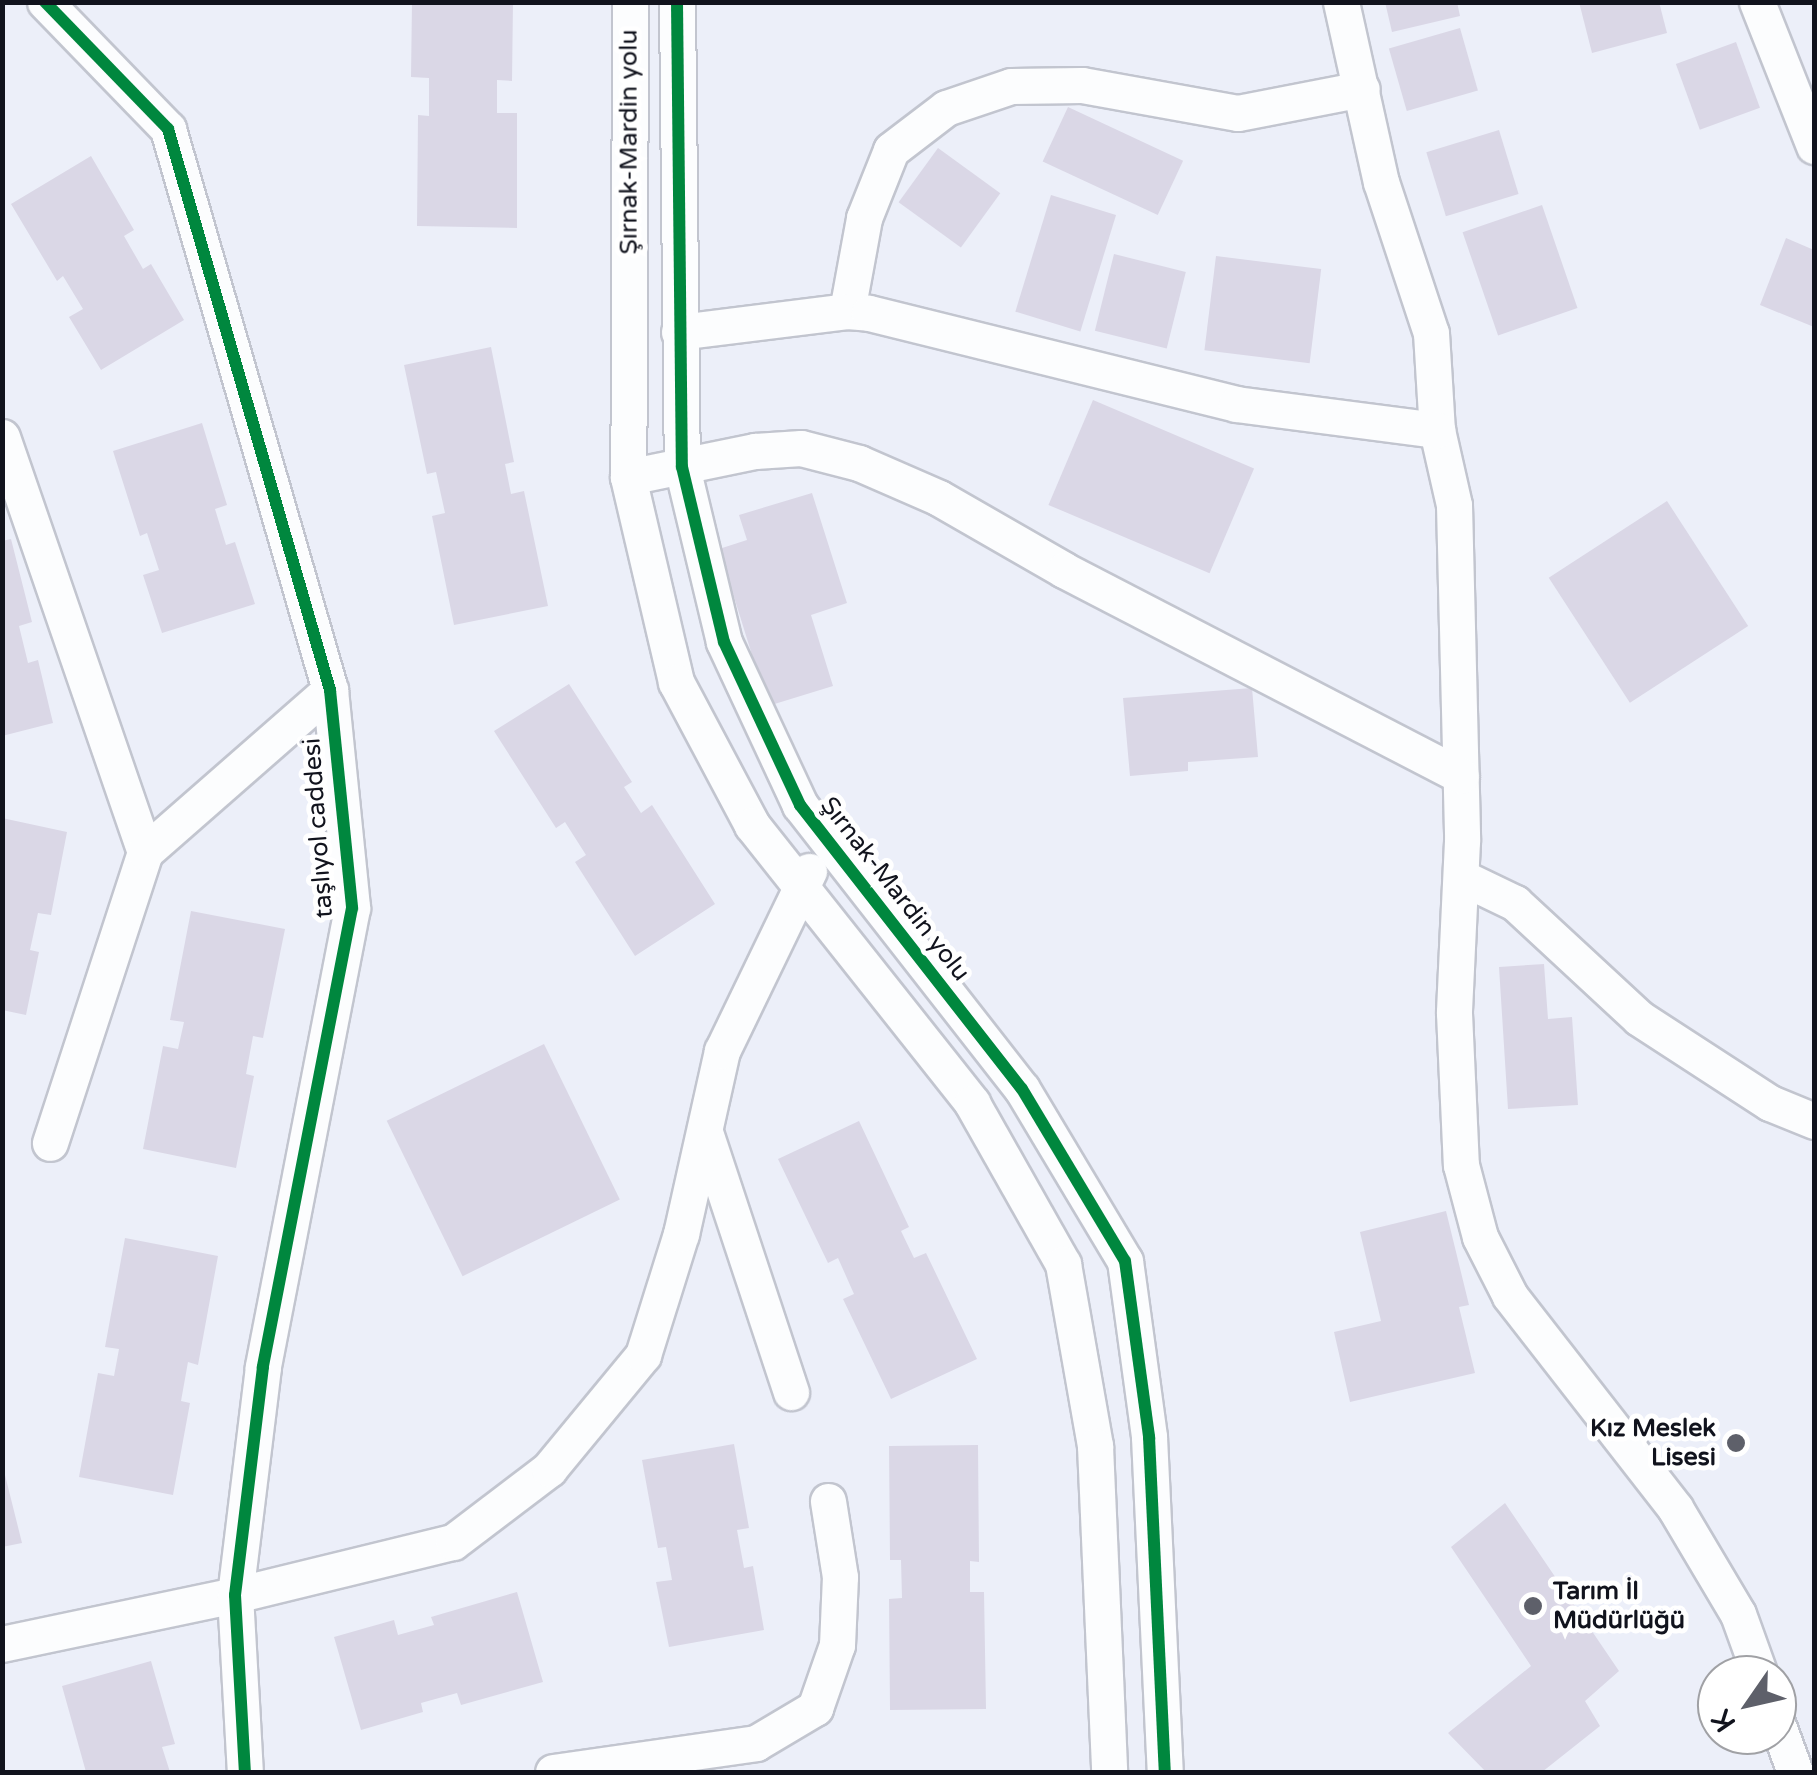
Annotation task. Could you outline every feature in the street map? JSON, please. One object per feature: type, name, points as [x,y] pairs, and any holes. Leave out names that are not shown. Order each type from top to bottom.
[{"type":"street","name":"taşlıyol caddesi","points":[[45,2],[168,130],[330,690],[352,908],[263,1367],[235,1595],[244,1772]]},
{"type":"street","name":"Şırnak-Mardin yolu","points":[[630,2],[628,477],[676,682],[752,824],[972,1102],[1063,1264],[1096,1446],[1109,1772]]},
{"type":"street","name":"Şırnak-Mardin yolu","points":[[677,2],[682,466],[724,642],[800,805],[1022,1089],[1125,1261],[1149,1437],[1165,1772]]},
{"type":"street","points":[[1341,2],[1381,182],[1431,333],[1437,430],[1454,505],[1461,776],[1454,1013],[1460,1146],[1480,1237],[1510,1296],[1674,1508],[1738,1614],[1753,1655]]},
{"type":"street","points":[[1757,2],[1814,146]]},
{"type":"street","points":[[847,311],[864,218],[892,150],[946,108],[1012,86],[1082,85],[1238,113],[1362,90]]},
{"type":"street","points":[[679,332],[847,311],[1236,404],[1437,430]]},
{"type":"street","points":[[2,437],[145,852]]},
{"type":"street","points":[[628,477],[755,451],[801,448],[859,463],[940,498],[1064,570],[1461,776]]},
{"type":"street","points":[[50,1143],[145,852],[330,690]]},
{"type":"street","points":[[2,1644],[235,1595],[454,1542],[549,1469],[643,1356],[680,1234],[722,1052],[827,840]]},
{"type":"street","points":[[1461,877],[1514,903],[1638,1018],[1770,1104],[1814,1121]]},
{"type":"street","points":[[704,1131],[791,1392]]},
{"type":"street","points":[[553,1772],[756,1743],[815,1708],[837,1645],[840,1577],[828,1501]]},
{"type":"building","points":[[412,2],[513,2],[512,81],[497,80],[497,113],[517,113],[517,228],[417,226],[418,115],[429,116],[429,78],[411,77]]},
{"type":"building","points":[[1385,2],[1457,2],[1460,16],[1392,32]]},
{"type":"building","points":[[1579,2],[1659,2],[1667,33],[1592,53]]},
{"type":"building","points":[[1460,28],[1478,90],[1407,111],[1389,48]]},
{"type":"building","points":[[1736,42],[1760,108],[1700,130],[1676,64]]},
{"type":"building","points":[[1068,107],[1183,161],[1158,215],[1043,161]]},
{"type":"building","points":[[1499,130],[1519,194],[1446,216],[1426,152]]},
{"type":"building","points":[[938,148],[1000,193],[961,247],[899,202]]},
{"type":"building","points":[[91,156],[134,230],[124,236],[143,269],[151,264],[184,320],[101,370],[69,317],[83,309],[63,276],[57,281],[11,204]]},
{"type":"building","points":[[1051,195],[1116,215],[1080,332],[1015,312]]},
{"type":"building","points":[[1542,205],[1577,308],[1498,335],[1463,232]]},
{"type":"building","points":[[1786,238],[1814,250],[1814,327],[1760,305]]},
{"type":"building","points":[[1114,254],[1186,272],[1167,349],[1095,331]]},
{"type":"building","points":[[1216,256],[1321,269],[1310,363],[1204,350]]},
{"type":"building","points":[[491,347],[514,462],[505,464],[511,494],[524,491],[548,606],[454,625],[432,516],[445,513],[436,472],[427,474],[404,365]]},
{"type":"building","points":[[1093,400],[1254,468],[1210,573],[1048,505]]},
{"type":"building","points":[[202,423],[227,505],[215,509],[226,545],[235,542],[255,604],[162,633],[143,575],[159,570],[147,533],[140,536],[113,451]]},
{"type":"building","points":[[812,493],[847,603],[811,615],[833,686],[768,706],[719,549],[747,540],[739,515]]},
{"type":"building","points":[[1667,501],[1748,626],[1630,703],[1549,578]]},
{"type":"building","points":[[11,539],[32,622],[19,626],[28,663],[38,660],[53,723],[2,736],[2,541]]},
{"type":"building","points":[[569,684],[632,782],[624,787],[641,813],[652,805],[715,904],[635,956],[575,862],[586,855],[565,822],[556,828],[494,731]]},
{"type":"building","points":[[1252,688],[1258,757],[1188,762],[1188,771],[1130,776],[1123,698]]},
{"type":"building","points":[[2,818],[67,832],[51,915],[38,913],[30,950],[39,952],[26,1015],[2,1010]]},
{"type":"building","points":[[191,911],[285,929],[263,1038],[253,1036],[246,1074],[254,1076],[236,1168],[143,1149],[163,1046],[178,1049],[184,1022],[170,1020]]},
{"type":"building","points":[[1544,964],[1548,1019],[1572,1017],[1578,1105],[1508,1109],[1499,967]]},
{"type":"building","points":[[544,1044],[620,1199],[463,1276],[387,1121]]},
{"type":"building","points":[[859,1121],[909,1227],[901,1231],[914,1258],[926,1253],[977,1359],[891,1399],[843,1299],[854,1294],[838,1258],[828,1263],[778,1159]]},
{"type":"building","points":[[1446,1211],[1469,1305],[1459,1307],[1475,1373],[1350,1402],[1334,1332],[1381,1321],[1360,1232]]},
{"type":"building","points":[[125,1238],[218,1256],[198,1365],[188,1362],[181,1401],[190,1403],[173,1495],[79,1477],[98,1373],[114,1376],[119,1349],[105,1347]]},
{"type":"building","points":[[734,1444],[749,1528],[737,1530],[744,1568],[753,1566],[764,1630],[669,1647],[656,1582],[672,1580],[666,1547],[658,1548],[642,1460]]},
{"type":"building","points":[[978,1445],[979,1562],[970,1561],[970,1592],[984,1592],[986,1709],[890,1710],[889,1599],[902,1598],[901,1560],[890,1560],[889,1446]]},
{"type":"building","points":[[2,1463],[22,1543],[2,1547]]},
{"type":"building","name":"Tarım İl Müdürlüğü","points":[[1505,1503],[1619,1671],[1585,1701],[1600,1726],[1542,1772],[1486,1772],[1448,1733],[1531,1666],[1451,1547]]},
{"type":"building","points":[[517,1592],[543,1682],[461,1705],[457,1693],[421,1703],[423,1712],[361,1730],[334,1637],[394,1620],[398,1635],[434,1625],[431,1617]]},
{"type":"building","points":[[151,1661],[175,1744],[162,1747],[170,1772],[86,1772],[62,1686]]},
{"type":"cycle path","points":[[45,2],[168,129],[330,690],[352,908],[263,1367],[235,1595],[245,1772]]},
{"type":"cycle path","points":[[677,2],[682,467],[724,642],[800,805],[1022,1089],[1125,1261],[1149,1437],[1165,1772]]},
{"type":"place","name":"Kız Meslek Lisesi","points":[[1736,1443]]},
{"type":"place","name":"Tarım İl Müdürlüğü","points":[[1533,1606]]}]
